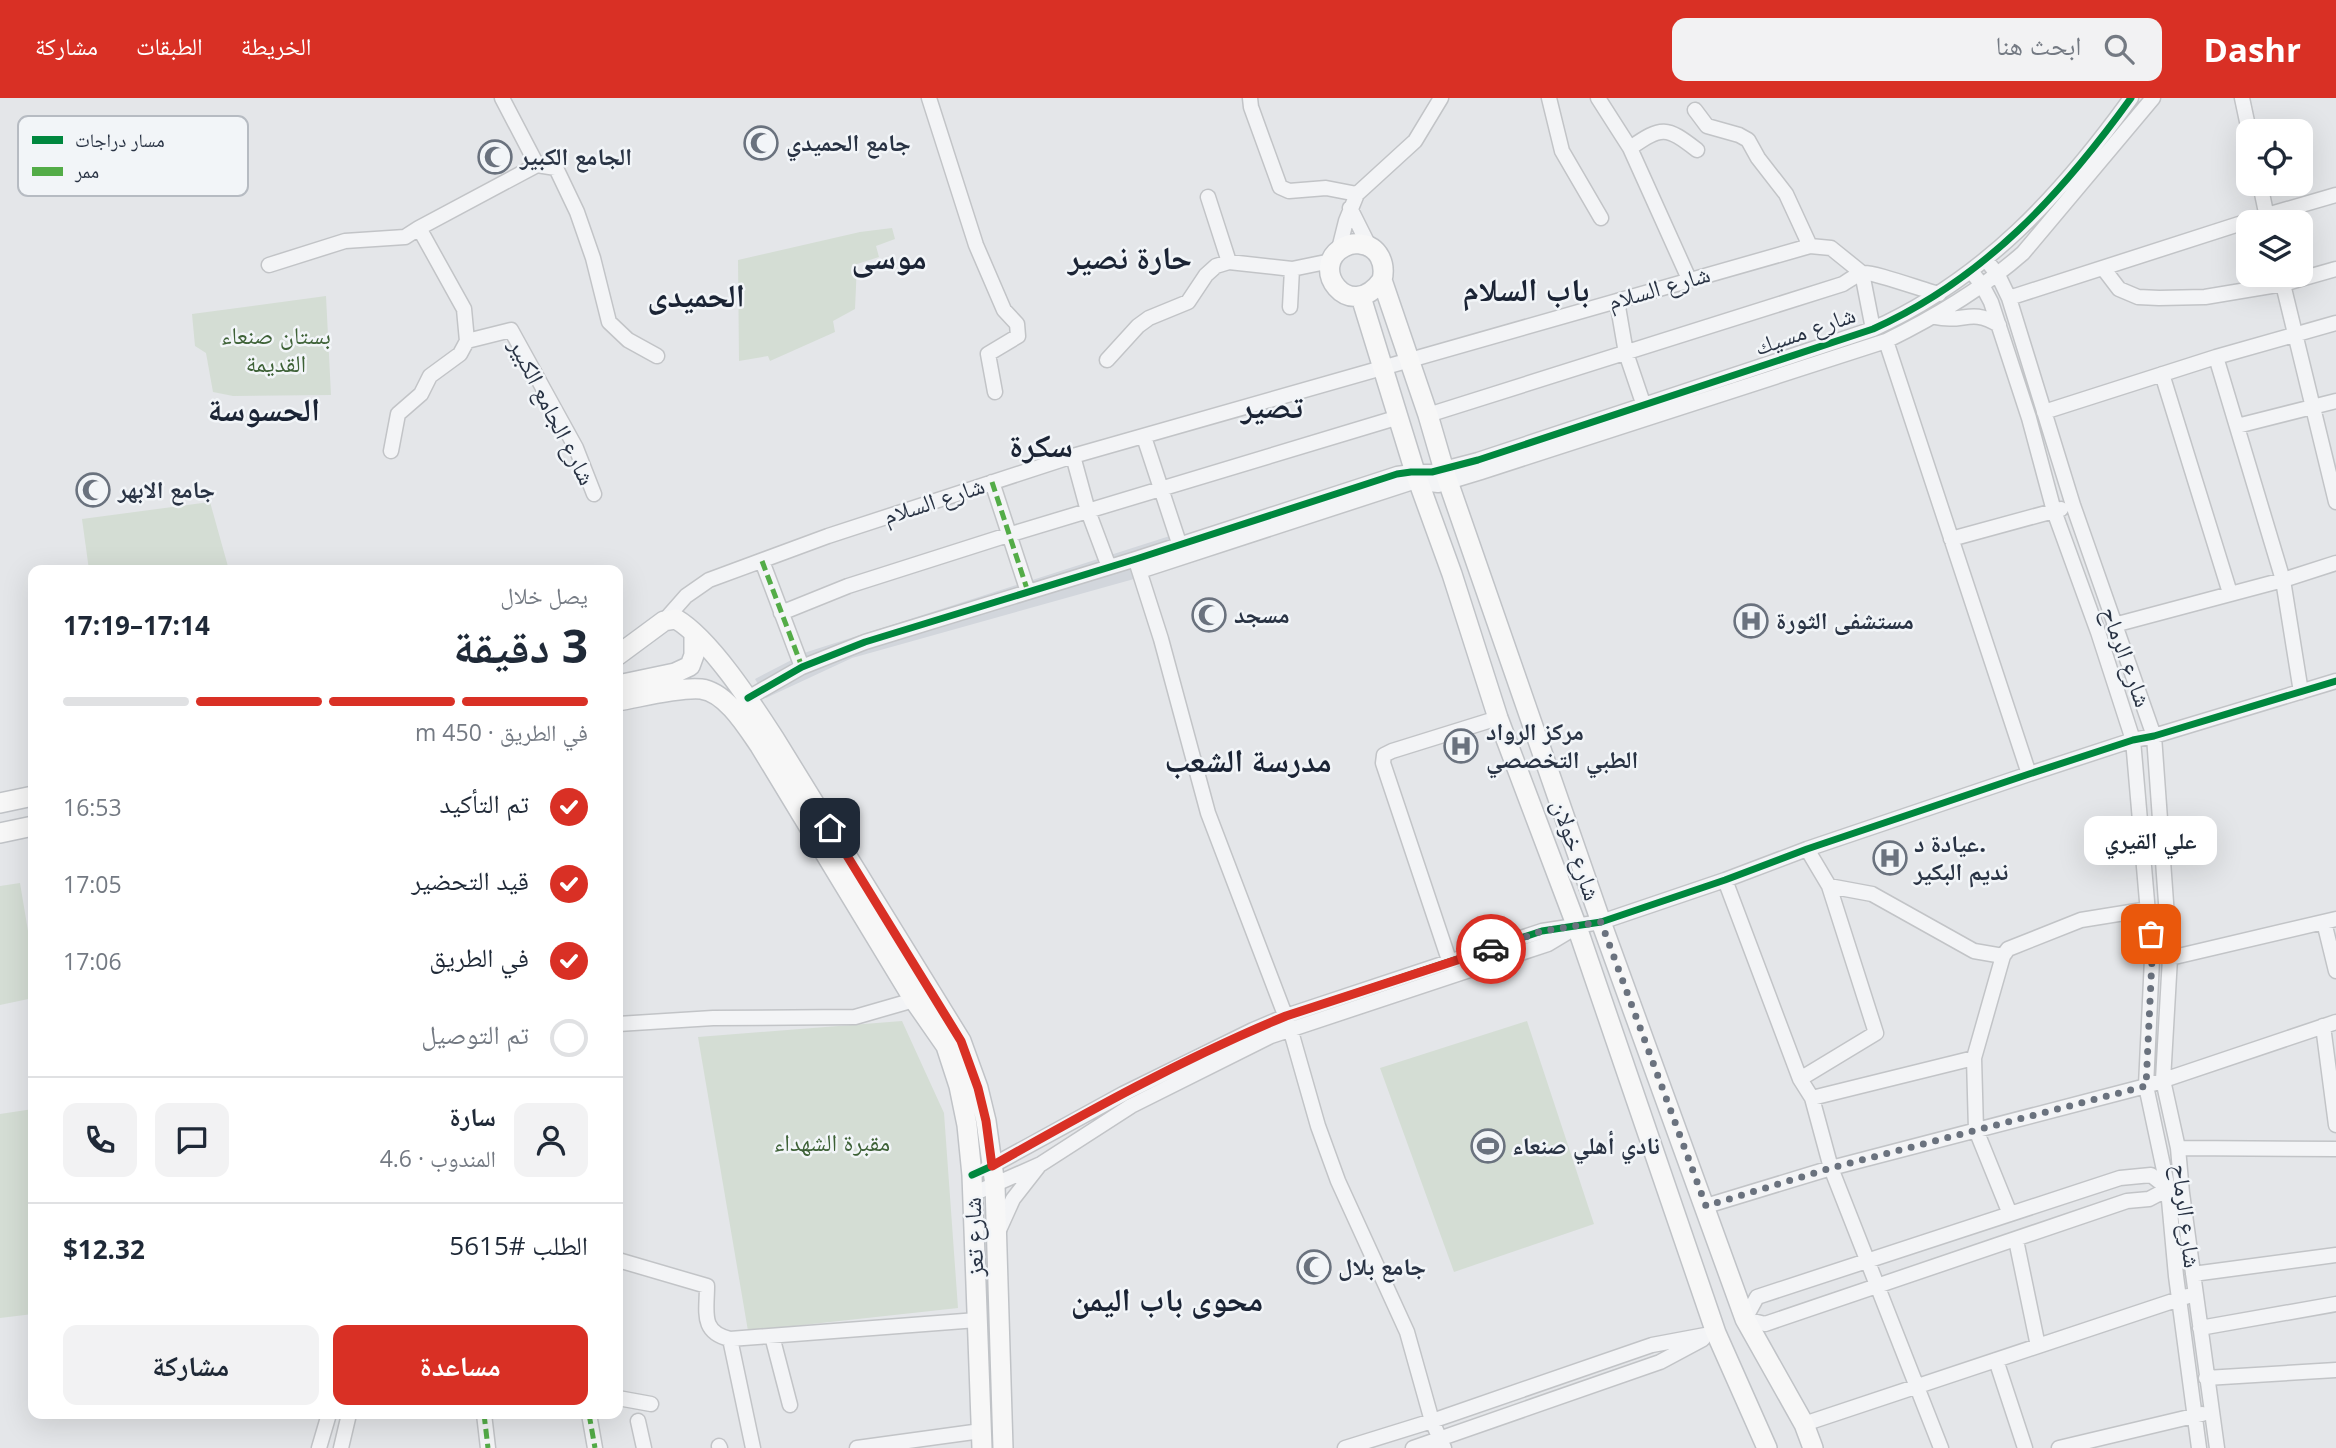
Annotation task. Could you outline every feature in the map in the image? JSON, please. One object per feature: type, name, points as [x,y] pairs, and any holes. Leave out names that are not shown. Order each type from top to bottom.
[{"type":"main road","points":[[1349,244],[1369,246],[1380,257],[1384,272],[1382,280],[1374,291],[1361,297],[1342,293],[1335,287],[1329,270],[1335,255],[1349,244]]},
{"type":"main road","name":"شارع خولان","points":[[1382,280],[1446,476],[1601,922],[1745,1319],[1804,1424],[1813,1448]]},
{"type":"main road","name":"شارع خولان","points":[[1361,297],[1417,477],[1452,574],[1498,718],[1577,927],[1716,1333],[1761,1446]]},
{"type":"main road","points":[[1370,322],[1372,314],[1379,308],[1394,314]]},
{"type":"main road","points":[[1452,574],[1477,564]]},
{"type":"main road","points":[[623,651],[664,621],[676,619],[694,633],[694,655],[690,666],[675,673],[623,684]]},
{"type":"main road","name":"شارع تعز","points":[[694,633],[748,698],[961,1041],[981,1099],[994,1176],[1003,1448]]},
{"type":"main road","name":"شارع تعز","points":[[623,700],[658,693],[702,689],[724,701],[739,716],[760,746],[914,1000],[946,1046],[967,1125],[972,1185],[982,1440]]},
{"type":"main road","points":[[0,803],[28,797]]},
{"type":"main road","points":[[0,833],[28,827]]},
{"type":"main road","points":[[1716,1333],[1745,1319]]},
{"type":"street","points":[[502,98],[537,166]]},
{"type":"street","points":[[929,98],[976,245],[1004,310],[1017,324],[1018,336],[988,354],[995,393]]},
{"type":"street","points":[[1250,98],[1280,187],[1289,191],[1326,188],[1357,194]]},
{"type":"street","points":[[1107,360],[1138,326],[1149,318],[1188,302],[1206,275],[1216,266],[1229,262],[1292,269],[1335,255],[1357,194],[1415,141],[1441,98]]},
{"type":"street","points":[[1598,98],[1630,148],[1689,279]]},
{"type":"street","name":"شارع مسيك","points":[[1446,476],[1873,329],[1905,314],[1939,294],[2011,240],[2061,186],[2131,98]]},
{"type":"street","name":"شارع مسيك","points":[[1417,477],[1446,476],[1886,341],[1935,317],[1998,275],[2023,253],[2153,98]]},
{"type":"street","points":[[2242,98],[2246,119]]},
{"type":"street","points":[[1551,99],[1562,151],[1601,218]]},
{"type":"street","points":[[1695,110],[1707,127],[1740,135],[1748,140],[1758,158],[1786,194],[1810,246],[1831,248],[1862,273],[1873,329]]},
{"type":"street","points":[[1630,148],[1652,133],[1660,131],[1675,133],[1697,150]]},
{"type":"street","points":[[269,265],[345,241],[405,237],[537,166],[556,168],[577,212],[593,258],[609,322],[628,340],[657,356]]},
{"type":"street","points":[[2294,210],[2336,195]]},
{"type":"street","points":[[1208,197],[1229,262]]},
{"type":"street","points":[[1350,208],[1369,246]]},
{"type":"street","name":"شارع الجامع الكبير","points":[[419,228],[464,309],[467,341],[512,330],[576,447],[594,494]]},
{"type":"street","points":[[2009,298],[2236,229]]},
{"type":"street","name":"شارع السلام","points":[[664,621],[686,596],[709,580],[828,536],[992,482],[1409,359],[1810,246]]},
{"type":"street","name":"شارع الرماح","points":[[1986,260],[1998,275],[2009,298],[2073,505],[2154,736],[2170,958],[2164,1080],[2178,1147],[2175,1191],[2179,1299],[2199,1448]]},
{"type":"street","points":[[2103,268],[2119,289],[2138,297],[2205,297],[2248,287]]},
{"type":"street","points":[[1290,307],[1292,269]]},
{"type":"street","points":[[2313,273],[2336,269]]},
{"type":"street","name":"شارع الرماح","points":[[1971,271],[1982,285],[1999,325],[2029,418],[2054,511],[2098,632],[2133,740],[2152,959],[2146,1086],[2175,1191],[2193,1273],[2210,1413],[2217,1448]]},
{"type":"street","points":[[1428,415],[1843,284],[1862,273],[1873,273],[1939,294]]},
{"type":"street","points":[[2284,287],[2312,407],[2333,480],[2336,502]]},
{"type":"street","points":[[1617,301],[1626,353],[1644,406]]},
{"type":"street","points":[[1935,317],[1948,320],[1974,314],[1999,325]]},
{"type":"street","points":[[2044,412],[2216,357],[2336,323]]},
{"type":"street","points":[[391,451],[398,414],[421,394],[430,376],[460,354],[467,341]]},
{"type":"street","points":[[1886,341],[2029,774]]},
{"type":"street","points":[[2216,357],[2283,580],[2301,692]]},
{"type":"street","points":[[2162,374],[2230,593]]},
{"type":"street","points":[[2236,426],[2336,401]]},
{"type":"street","points":[[781,613],[848,586],[1008,535],[1399,417]]},
{"type":"street","points":[[1144,437],[1179,543]]},
{"type":"street","points":[[1073,456],[1088,511],[1109,567]]},
{"type":"street","points":[[1138,565],[1179,543],[1397,474],[1417,477]]},
{"type":"street","points":[[748,698],[802,667],[865,642],[1109,567],[1138,565],[1413,482],[1417,477]]},
{"type":"street","points":[[992,482],[1028,593]]},
{"type":"street","points":[[1951,539],[2073,505]]},
{"type":"street","points":[[762,561],[802,667]]},
{"type":"street","points":[[2114,625],[2283,580],[2336,563]]},
{"type":"street","points":[[1138,565],[1208,813],[1288,1022],[1318,1126],[1338,1181],[1407,1332],[1432,1422],[1442,1443]]},
{"type":"street","points":[[972,1185],[994,1176],[1127,1100],[1288,1022],[1542,931],[1601,922],[2029,774],[2133,740],[2336,681]]},
{"type":"street","points":[[1450,963],[1383,763],[1384,755],[1498,718]]},
{"type":"street","points":[[1800,1079],[1876,1033],[1829,886],[1807,849]]},
{"type":"street","points":[[1725,880],[1800,1079],[1812,1098],[1831,1168],[1941,1448]]},
{"type":"street","points":[[1829,886],[1872,894],[1974,951],[2003,956]]},
{"type":"street","points":[[2010,1214],[1976,1130],[1974,1058],[2003,956],[2008,949],[2081,920],[2149,909]]},
{"type":"street","points":[[2170,958],[2330,921],[2336,971]]},
{"type":"street","points":[[1288,1022],[1548,944],[1577,927]]},
{"type":"street","points":[[623,1024],[713,1018],[855,1017],[914,1000]]},
{"type":"street","points":[[1706,1206],[1831,1168],[2146,1086],[2330,1024]]},
{"type":"street","points":[[2330,1024],[2336,1036]]},
{"type":"street","points":[[2330,1024],[2336,1125]]},
{"type":"street","points":[[1812,1098],[1974,1058]]},
{"type":"street","points":[[995,1237],[1013,1199],[1041,1164],[1127,1100]]},
{"type":"street","points":[[2178,1147],[2336,1149]]},
{"type":"street","points":[[994,1176],[1041,1164]]},
{"type":"street","points":[[2151,1175],[2175,1191],[2149,1199],[2127,1201],[1765,1324],[1745,1319],[1757,1297],[2120,1178],[2151,1175]]},
{"type":"street","points":[[2015,1240],[2038,1346]]},
{"type":"street","points":[[2193,1273],[2336,1255]]},
{"type":"street","points":[[623,1262],[707,1286],[708,1327],[715,1336],[730,1339],[977,1320]]},
{"type":"street","points":[[1804,1424],[2196,1293]]},
{"type":"street","points":[[2200,1328],[2336,1304]]},
{"type":"street","points":[[1345,1448],[1432,1422],[1652,1345],[1716,1333]]},
{"type":"street","points":[[1413,1448],[1442,1443],[1660,1362],[1716,1333]]},
{"type":"street","points":[[772,1336],[790,1405]]},
{"type":"street","points":[[730,1339],[752,1448]]},
{"type":"street","points":[[1996,1360],[2025,1448]]},
{"type":"street","points":[[2206,1378],[2336,1370]]},
{"type":"street","points":[[623,1399],[651,1404]]},
{"type":"street","points":[[2059,1448],[2210,1413]]},
{"type":"street","points":[[319,1448],[328,1419]]},
{"type":"street","points":[[341,1448],[348,1419]]},
{"type":"street","points":[[485,1419],[488,1448]]},
{"type":"street","points":[[590,1419],[595,1448]]},
{"type":"street","points":[[638,1422],[644,1448]]},
{"type":"street","points":[[856,1448],[982,1440]]},
{"type":"shaded area","points":[[1176,534],[1184,565],[852,658],[766,698],[755,679],[807,652]]},
{"type":"green space","points":[[892,228],[895,239],[876,246],[879,257],[857,264],[855,309],[833,321],[835,332],[770,361],[768,356],[739,361],[738,260],[860,232]]},
{"type":"green space","name":"بستان صنعاء القديمة","points":[[326,296],[331,395],[233,396],[213,392],[206,353],[195,346],[192,314]]},
{"type":"green space","points":[[210,502],[228,565],[88,565],[82,519]]},
{"type":"green space","points":[[20,883],[28,931],[28,999],[0,1005],[0,886]]},
{"type":"green space","name":"مقبرة الشهداء","points":[[902,1021],[944,1113],[958,1308],[748,1331],[698,1037]]},
{"type":"green space","name":"نادي أهلي صنعاء","points":[[1527,1021],[1594,1224],[1454,1272],[1380,1068]]},
{"type":"green space","points":[[28,1110],[28,1315],[0,1318],[0,1114]]},
{"type":"marked path","points":[[992,482],[1028,592]]},
{"type":"marked path","points":[[762,561],[802,667]]},
{"type":"marked path","points":[[485,1419],[488,1448]]},
{"type":"marked path","points":[[590,1419],[595,1448]]},
{"type":"cycle path","points":[[748,698],[802,667],[865,642],[1136,559],[1397,474],[1432,472],[1478,460],[1873,329],[1913,309],[1985,260],[2048,201],[2131,98]]},
{"type":"cycle path","points":[[972,1175],[1173,1068],[1286,1016],[1542,931],[1601,922],[2029,774],[2133,740],[2336,681]]},
{"type":"way so far","points":[[1491,949],[1542,931],[1601,922],[1706,1206],[1831,1168],[2146,1086],[2151,934]]},
{"type":"place","name":"جامع الحميدي","points":[[761,143]]},
{"type":"place","name":"الجامع الكبير","points":[[495,157]]},
{"type":"place","name":"جامع الابهر","points":[[93,490]]},
{"type":"place","name":"مسجد","points":[[1209,615]]},
{"type":"place","name":"مستشفى الثورة","points":[[1751,621]]},
{"type":"place","name":"مركز الرواد الطبي التخصصي","points":[[1461,746]]},
{"type":"place","name":"عيادة د. نديم البكير","points":[[1890,858]]},
{"type":"place","name":"علي القيري","points":[[2151,934]]},
{"type":"place","name":"نادي أهلي صنعاء","points":[[1488,1146]]},
{"type":"place","name":"جامع بلال","points":[[1314,1267]]},
{"type":"district","name":"موسى","points":[[889,258]]},
{"type":"district","name":"حارة نصير","points":[[1130,258]]},
{"type":"district","name":"باب السلام","points":[[1526,290]]},
{"type":"district","name":"الحميدى","points":[[696,296]]},
{"type":"district","name":"تصير","points":[[1272,407]]},
{"type":"district","name":"الحسوسة","points":[[264,410]]},
{"type":"district","name":"سكرة","points":[[1041,446]]},
{"type":"district","name":"مدرسة الشعب","points":[[1248,761]]},
{"type":"district","name":"محوى باب اليمن","points":[[1167,1300]]},
{"type":"route","points":[[830,828],[961,1041],[978,1088],[992,1166],[1122,1094],[1253,1030],[1286,1016],[1491,949]]}]
